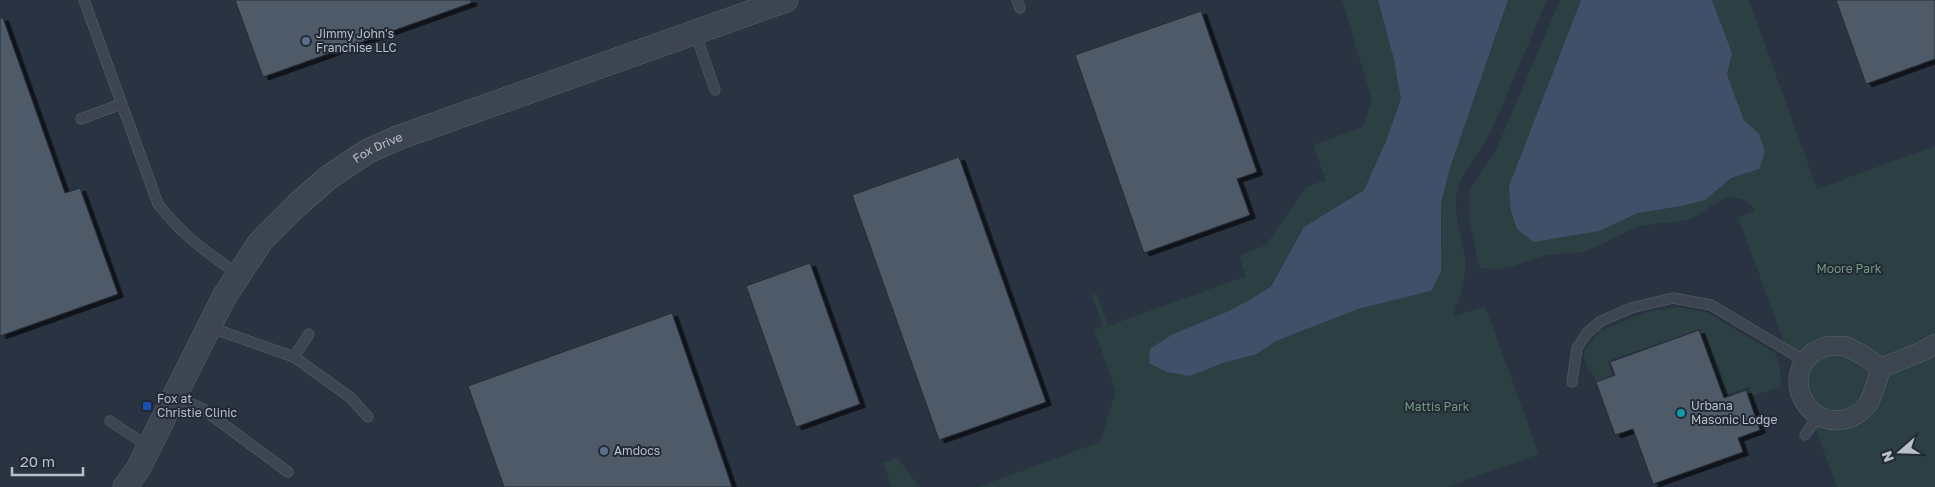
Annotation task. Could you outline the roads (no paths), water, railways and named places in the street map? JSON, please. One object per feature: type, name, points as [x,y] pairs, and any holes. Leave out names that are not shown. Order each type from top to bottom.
[{"type":"street","name":"Fox Drive","points":[[125,487],[138,468],[238,274],[261,241],[297,205],[329,177],[368,151],[400,137],[772,2]]},
{"type":"street","points":[[1881,368],[1923,351],[1935,344]]},
{"type":"street","points":[[1828,346],[1845,346],[1863,355],[1881,368],[1867,405],[1854,417],[1825,420],[1810,411],[1801,397],[1798,386],[1805,361],[1814,352],[1828,346]]},
{"type":"lane","points":[[84,0],[158,204],[174,225],[195,244],[238,274]]},
{"type":"lane","points":[[695,31],[715,90]]},
{"type":"lane","points":[[81,119],[121,104]]},
{"type":"lane","points":[[1572,382],[1577,348],[1587,333],[1601,321],[1631,308],[1672,298],[1711,305],[1805,361]]},
{"type":"lane","points":[[209,327],[294,357],[351,398],[368,417]]},
{"type":"lane","points":[[294,357],[310,334]]},
{"type":"lane","points":[[174,396],[203,409],[288,472]]},
{"type":"lane","points":[[1805,435],[1818,416]]},
{"type":"lane","points":[[110,421],[149,447]]},
{"type":"water","points":[[1378,0],[1508,0],[1450,168],[1441,203],[1441,271],[1431,291],[1358,309],[1276,341],[1257,354],[1223,363],[1190,376],[1167,372],[1149,363],[1150,349],[1173,334],[1229,311],[1271,286],[1304,227],[1364,190],[1386,141],[1401,99],[1394,60]]},
{"type":"water","points":[[1581,0],[1712,0],[1732,53],[1727,75],[1744,120],[1759,134],[1765,152],[1759,169],[1731,178],[1705,200],[1682,206],[1638,213],[1599,231],[1534,242],[1517,229],[1511,211],[1509,186]]},
{"type":"place","name":"Jimmy John's Franchise LLC","points":[[306,41]]},
{"type":"place","name":"Fox at Christie Clinic","points":[[147,406]]},
{"type":"place","name":"Urbana Masonic Lodge","points":[[1681,413]]},
{"type":"place","name":"Amdocs","points":[[604,451]]},
{"type":"park label","name":"Moore Park","points":[[1849,269]]},
{"type":"park label","name":"Mattis Park","points":[[1437,407]]}]
